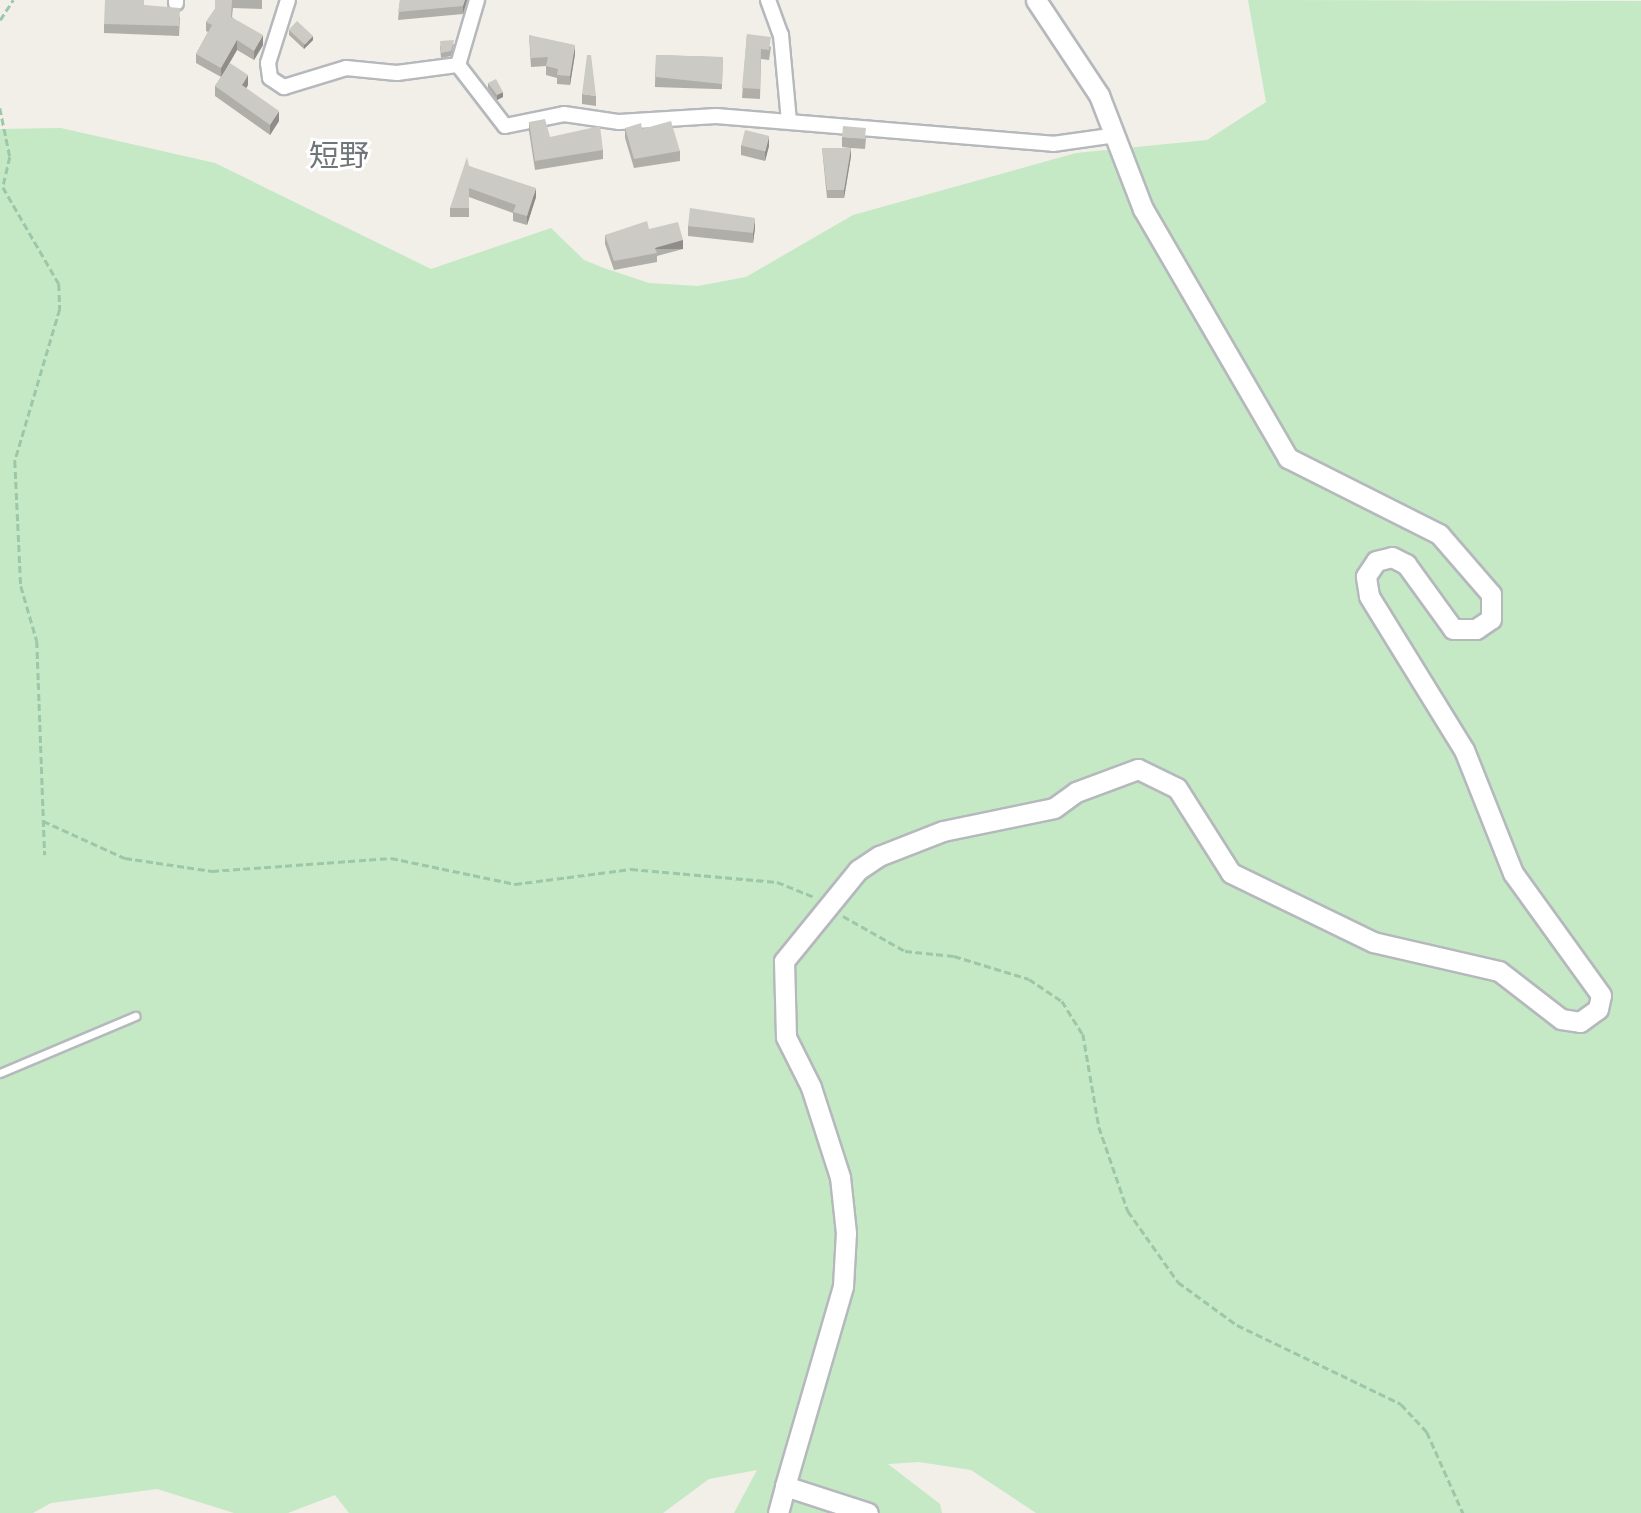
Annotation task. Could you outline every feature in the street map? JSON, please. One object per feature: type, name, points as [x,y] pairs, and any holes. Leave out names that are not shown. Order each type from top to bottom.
[{"type":"street","points":[[288,0],[268,62],[270,78],[285,87],[346,68],[397,73],[458,65]]},
{"type":"street","points":[[458,65],[477,0]]},
{"type":"street","points":[[768,0],[781,35],[789,121]]},
{"type":"street","points":[[778,1513],[843,1286],[839,1177],[811,1087],[786,1037],[782,995],[784,961],[858,870],[907,841],[1054,808],[1076,792],[1138,769],[1177,788],[1231,873],[1373,942],[1499,971],[1561,1019],[1580,1022],[1598,1009],[1594,979],[1513,873],[1464,750],[1369,596],[1366,576],[1376,561],[1392,557],[1406,564],[1453,629],[1476,629],[1491,619],[1491,594],[1439,534],[1288,458],[1143,209],[1110,136],[1099,95],[1035,0]]},
{"type":"street","points":[[458,65],[505,126],[564,114],[619,122],[716,116],[1053,144],[1110,136]]},
{"type":"street","points":[[785,1486],[868,1513]]},
{"type":"lane","points":[[0,1073],[135,1017]]},
{"type":"path","points":[[0,20],[13,0]]},
{"type":"path","points":[[0,108],[10,157],[3,187],[59,284],[60,309],[15,461],[21,586],[37,641],[45,855]]},
{"type":"path","points":[[43,821],[125,858],[212,871],[391,858],[514,884],[631,869],[718,873],[777,882],[827,905],[905,951],[954,956],[1029,979],[1062,1001],[1083,1034],[1099,1128],[1128,1211],[1178,1282],[1237,1325],[1401,1404],[1427,1432],[1463,1513]]},
{"type":"green space","points":[[1248,0],[1641,1],[1641,1513],[1036,1513],[971,1470],[919,1462],[888,1464],[940,1504],[942,1513],[734,1513],[757,1470],[709,1479],[663,1513],[349,1513],[335,1495],[288,1513],[234,1513],[157,1489],[51,1503],[33,1513],[0,1513],[0,129],[61,128],[215,163],[431,269],[551,228],[584,260],[604,268],[649,283],[698,286],[746,277],[853,215],[1076,153],[1207,140],[1266,102]]},
{"type":"building","points":[[105,0],[144,0],[144,5],[180,8],[179,26],[104,24]]},
{"type":"building","points":[[215,0],[232,0],[231,17],[263,35],[254,51],[237,40],[221,68],[196,54],[212,25],[206,22],[215,9]]},
{"type":"building","points":[[400,0],[465,0],[463,6],[398,12]]},
{"type":"building","points":[[297,21],[313,36],[305,45],[289,30]]},
{"type":"building","points":[[747,34],[771,37],[769,50],[761,49],[760,89],[742,88]]},
{"type":"building","points":[[529,35],[575,45],[570,76],[557,75],[558,69],[546,66],[548,57],[531,58]]},
{"type":"building","points":[[454,40],[451,51],[441,53],[440,41]]},
{"type":"building","points":[[587,55],[591,55],[596,96],[582,94]]},
{"type":"building","points":[[656,55],[723,57],[722,84],[656,77]]},
{"type":"building","points":[[230,63],[248,75],[242,85],[279,111],[270,125],[215,86]]},
{"type":"building","points":[[496,79],[503,92],[497,95],[488,83]]},
{"type":"building","points":[[545,119],[550,137],[600,126],[603,150],[535,161],[529,122]]},
{"type":"building","points":[[671,121],[680,151],[634,159],[625,128],[641,123],[642,129]]},
{"type":"building","points":[[843,126],[866,128],[865,139],[842,137]]},
{"type":"building","points":[[745,130],[769,136],[765,152],[741,146]]},
{"type":"building","points":[[822,148],[851,148],[844,190],[827,190]]},
{"type":"building","points":[[467,157],[469,166],[536,188],[527,216],[513,212],[516,205],[469,188],[469,208],[450,208]]},
{"type":"building","points":[[690,208],[755,218],[753,233],[688,226]]},
{"type":"building","points":[[647,221],[649,229],[678,222],[683,240],[655,248],[657,253],[614,261],[605,235]]},
{"type":"district","name":"短野","points":[[339,155]]}]
